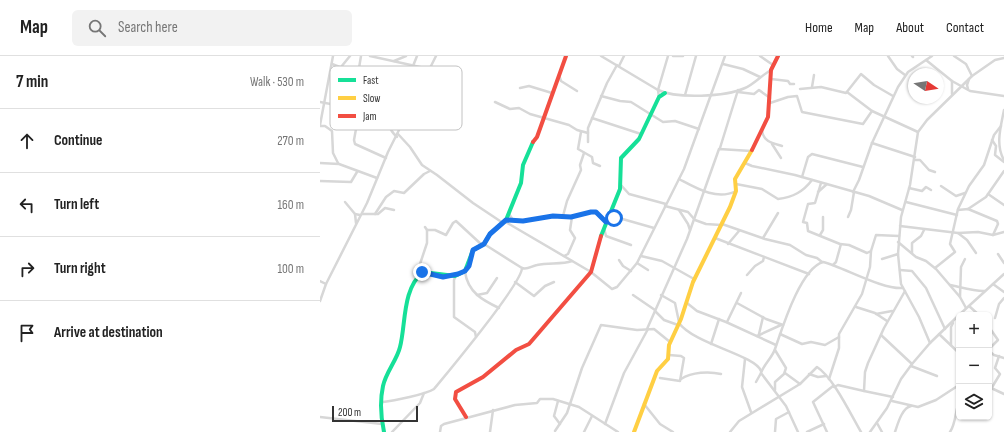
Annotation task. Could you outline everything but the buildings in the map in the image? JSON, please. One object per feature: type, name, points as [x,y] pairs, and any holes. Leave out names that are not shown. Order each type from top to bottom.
[{"type":"street","points":[[333,56],[332,64],[339,66]]},
{"type":"street","points":[[343,66],[350,56]]},
{"type":"street","points":[[359,66],[361,56]]},
{"type":"street","points":[[370,56],[382,57],[393,62],[413,66],[417,56]]},
{"type":"street","points":[[393,62],[399,57],[406,56]]},
{"type":"street","points":[[431,66],[436,56]]},
{"type":"street","points":[[420,274],[423,272],[443,277],[456,275],[465,271],[469,266],[473,250],[483,245],[490,234],[509,214],[520,190],[523,165],[531,144],[537,137],[566,56]]},
{"type":"street","points":[[601,56],[658,90],[665,93],[685,95],[738,91],[746,88],[772,67],[778,56]]},
{"type":"street","points":[[588,142],[588,133],[592,118],[601,96],[624,56]]},
{"type":"street","points":[[466,417],[455,399],[456,392],[483,377],[516,350],[529,344],[592,272],[604,228],[620,184],[622,158],[637,143],[651,115],[659,97],[658,90],[668,56]]},
{"type":"street","points":[[673,56],[682,56]]},
{"type":"street","points":[[685,95],[696,56]]},
{"type":"street","points":[[391,130],[410,147],[420,163],[473,203],[592,272],[613,289],[637,263],[679,179],[706,112],[710,94],[725,56]]},
{"type":"street","points":[[760,56],[772,67]]},
{"type":"street","points":[[888,56],[905,75]]},
{"type":"street","points":[[848,217],[851,210],[854,192],[863,167],[872,143],[886,117],[893,96],[905,75],[932,56]]},
{"type":"street","points":[[954,56],[966,64],[972,76]]},
{"type":"street","points":[[930,343],[904,289],[898,254],[902,210],[906,202],[909,188],[918,132],[952,95],[972,76],[995,60],[1004,58]]},
{"type":"street","points":[[926,60],[952,81],[968,90],[975,93],[1004,96]]},
{"type":"street","points":[[723,64],[746,70],[760,77]]},
{"type":"street","points":[[634,432],[657,371],[667,360],[669,355],[670,342],[679,324],[694,279],[698,274],[730,207],[736,191],[735,179],[751,152],[768,117],[772,67]]},
{"type":"street","points":[[330,74],[320,125],[330,130]]},
{"type":"street","points":[[559,74],[561,81],[577,91]]},
{"type":"street","points":[[800,88],[828,88],[843,94],[848,92],[861,74],[874,86],[893,96]]},
{"type":"street","points":[[812,87],[814,75]]},
{"type":"street","points":[[771,79],[788,81],[790,84],[794,84]]},
{"type":"street","points":[[968,90],[967,85],[969,79]]},
{"type":"street","points":[[952,81],[952,95]]},
{"type":"street","points":[[520,88],[529,86],[552,93]]},
{"type":"street","points":[[738,91],[754,94],[759,90],[770,101]]},
{"type":"street","points":[[605,424],[624,373],[647,329],[690,230],[720,148],[738,91]]},
{"type":"street","points":[[848,92],[872,111],[918,132]]},
{"type":"street","points":[[659,97],[665,93]]},
{"type":"street","points":[[601,96],[630,102],[665,122],[674,120],[699,129]]},
{"type":"street","points":[[770,101],[797,96],[802,112],[863,124],[872,111]]},
{"type":"street","points":[[320,102],[330,103]]},
{"type":"street","points":[[495,102],[510,109],[519,108],[543,118],[569,125],[581,132],[588,133]]},
{"type":"street","points":[[935,268],[955,252],[950,244],[958,210],[965,193],[984,165],[995,133],[1003,122],[1004,110]]},
{"type":"street","points":[[592,118],[641,135]]},
{"type":"street","points":[[1001,126],[999,145],[1004,161]]},
{"type":"street","points":[[762,128],[764,137],[781,158]]},
{"type":"street","points":[[331,130],[332,131],[333,153],[339,164]]},
{"type":"street","points":[[356,130],[354,140],[355,144],[386,158]]},
{"type":"street","points":[[320,301],[326,284],[361,215],[400,130]]},
{"type":"street","points":[[581,132],[578,147],[584,153],[592,157],[593,163],[600,166]]},
{"type":"street","points":[[992,140],[996,146],[995,155],[1004,161]]},
{"type":"street","points":[[872,143],[920,160],[929,170],[935,172]]},
{"type":"street","points":[[771,144],[782,146]]},
{"type":"street","points":[[999,145],[1004,144]]},
{"type":"street","points":[[720,148],[751,152]]},
{"type":"street","points":[[563,216],[567,201],[581,170],[580,165],[584,153]]},
{"type":"street","points":[[802,177],[808,157],[812,154],[863,167]]},
{"type":"street","points":[[320,163],[339,164],[357,172],[377,178]]},
{"type":"street","points":[[745,163],[752,166],[802,177],[878,199],[890,206],[902,210]]},
{"type":"street","points":[[375,214],[386,197],[394,191],[404,193],[424,174],[431,171]]},
{"type":"street","points":[[958,210],[968,209],[983,199],[1004,171]]},
{"type":"street","points":[[320,181],[352,181],[357,172]]},
{"type":"street","points":[[679,179],[705,191],[725,196],[736,191]]},
{"type":"street","points":[[735,184],[762,189],[778,199],[792,196],[804,189],[812,180]]},
{"type":"street","points":[[821,183],[814,203],[808,205],[803,220],[808,223],[809,232],[841,244],[849,244],[867,253],[871,251]]},
{"type":"street","points":[[620,184],[629,194],[690,213],[694,219],[706,224],[721,225],[790,245],[806,255],[817,258],[823,262],[867,279],[904,289]]},
{"type":"street","points":[[818,192],[827,184]]},
{"type":"street","points":[[941,186],[956,196],[965,193]]},
{"type":"street","points":[[909,188],[922,191],[926,188],[931,190]]},
{"type":"street","points":[[988,194],[1004,205]]},
{"type":"street","points":[[346,202],[355,214],[356,223]]},
{"type":"street","points":[[906,202],[957,215]]},
{"type":"street","points":[[355,214],[378,214],[385,208],[394,210]]},
{"type":"street","points":[[968,209],[998,222],[993,235]]},
{"type":"street","points":[[679,210],[690,230]]},
{"type":"street","points":[[504,221],[523,221],[545,217],[572,217],[594,212],[607,220],[619,218],[654,228]]},
{"type":"street","points":[[762,238],[778,212]]},
{"type":"street","points":[[509,214],[513,220]]},
{"type":"street","points":[[564,256],[568,254],[575,238],[570,230],[572,217]]},
{"type":"street","points":[[820,235],[823,229],[823,217]]},
{"type":"street","points":[[384,432],[382,424],[384,383],[402,341],[406,305],[420,274],[420,264],[427,243],[426,229],[435,230],[446,235],[449,233],[453,223],[456,221],[483,245],[522,268],[527,269],[550,262],[564,264],[573,261]]},
{"type":"street","points":[[900,226],[953,233],[978,232],[993,235],[1004,232]]},
{"type":"street","points":[[604,228],[606,236],[631,245]]},
{"type":"street","points":[[728,244],[739,230]]},
{"type":"street","points":[[912,253],[912,242],[921,236],[925,230]]},
{"type":"street","points":[[958,233],[967,240],[976,253]]},
{"type":"street","points":[[829,379],[838,348],[839,336],[850,313],[856,307],[867,279],[871,251],[876,235],[899,236]]},
{"type":"street","points":[[715,238],[728,244],[755,252],[764,257],[809,274]]},
{"type":"street","points":[[898,242],[902,248],[935,268],[960,297],[966,308]]},
{"type":"street","points":[[833,265],[836,262],[841,244]]},
{"type":"street","points":[[882,260],[898,254]]},
{"type":"street","points":[[998,254],[1004,263]]},
{"type":"street","points":[[641,256],[654,258],[694,279]]},
{"type":"street","points":[[747,274],[763,261],[764,257]]},
{"type":"street","points":[[960,297],[961,266],[965,259]]},
{"type":"street","points":[[619,260],[631,271]]},
{"type":"street","points":[[756,382],[775,350],[782,325],[801,285],[809,274],[823,262]]},
{"type":"street","points":[[637,263],[648,270]]},
{"type":"street","points":[[383,402],[400,400],[434,389],[499,308],[521,273],[522,268]]},
{"type":"street","points":[[900,270],[912,271],[922,282],[945,329]]},
{"type":"street","points":[[465,271],[466,280],[477,295],[483,300],[499,308]]},
{"type":"street","points":[[962,312],[1004,274]]},
{"type":"street","points":[[456,275],[454,280],[454,317],[475,332],[476,337]]},
{"type":"street","points":[[477,295],[487,293],[497,278]]},
{"type":"street","points":[[320,281],[326,284]]},
{"type":"street","points":[[515,282],[534,296],[545,286],[554,282]]},
{"type":"street","points":[[993,284],[1004,292]]},
{"type":"street","points":[[950,285],[972,288],[977,292],[986,290]]},
{"type":"street","points":[[864,390],[865,372],[868,362],[904,289]]},
{"type":"street","points":[[727,322],[741,293]]},
{"type":"street","points":[[633,295],[655,310],[664,320],[679,324],[688,333],[745,359],[759,368],[789,412],[798,432]]},
{"type":"street","points":[[661,295],[676,304],[679,324]]},
{"type":"street","points":[[995,318],[999,304],[1004,298]]},
{"type":"street","points":[[686,302],[691,308]]},
{"type":"street","points":[[737,304],[782,325]]},
{"type":"street","points":[[969,306],[976,312]]},
{"type":"street","points":[[856,307],[876,314],[887,321]]},
{"type":"street","points":[[685,308],[691,308],[727,322],[758,335],[776,345]]},
{"type":"street","points":[[876,314],[893,311]]},
{"type":"street","points":[[758,335],[763,317]]},
{"type":"street","points":[[711,344],[719,319]]},
{"type":"street","points":[[870,432],[892,400],[901,379],[930,343],[956,319]]},
{"type":"street","points":[[952,346],[951,327],[954,321]]},
{"type":"street","points":[[555,431],[567,413],[582,368],[600,326],[603,324],[637,330],[654,329],[670,342]]},
{"type":"street","points":[[758,335],[782,325]]},
{"type":"street","points":[[992,331],[998,340],[992,347]]},
{"type":"street","points":[[780,334],[803,344],[811,342],[825,345],[839,336]]},
{"type":"street","points":[[939,334],[956,350]]},
{"type":"street","points":[[881,335],[912,365],[937,376]]},
{"type":"street","points":[[775,350],[777,356],[786,366],[785,372],[775,382],[775,390]]},
{"type":"street","points":[[992,353],[1004,358]]},
{"type":"street","points":[[669,355],[681,356],[684,358],[681,379]]},
{"type":"street","points":[[992,385],[1000,374],[995,368],[999,356]]},
{"type":"street","points":[[745,359],[742,387],[751,412]]},
{"type":"street","points":[[730,432],[735,424],[751,412],[800,384],[817,367],[829,379],[848,408],[861,432]]},
{"type":"street","points":[[660,378],[680,381],[686,376],[704,372],[721,374]]},
{"type":"street","points":[[785,372],[800,384]]},
{"type":"street","points":[[809,374],[818,377],[826,376]]},
{"type":"street","points":[[827,432],[813,401],[833,386],[838,385],[893,397]]},
{"type":"street","points":[[892,400],[918,407],[934,401],[956,387]]},
{"type":"street","points":[[992,389],[1004,393]]},
{"type":"street","points":[[392,432],[420,403],[424,393]]},
{"type":"street","points":[[440,432],[442,425],[466,417],[515,405],[537,403],[540,399],[558,401],[579,407],[618,432]]},
{"type":"street","points":[[558,401],[554,416],[560,424]]},
{"type":"street","points":[[644,404],[660,424],[673,432]]},
{"type":"street","points":[[895,432],[902,414],[908,407],[912,406]]},
{"type":"street","points":[[490,432],[493,410]]},
{"type":"street","points":[[775,432],[776,419],[789,412]]},
{"type":"street","points":[[950,432],[955,424],[954,418],[956,412]]},
{"type":"street","points":[[320,416],[382,424]]},
{"type":"street","points":[[584,432],[592,416]]},
{"type":"street","points":[[877,423],[882,432]]},
{"type":"street","points":[[807,432],[824,424]]},
{"type":"traffic: fast","points":[[601,236],[620,189],[621,158],[639,139],[659,97],[665,93]]},
{"type":"traffic: fast","points":[[384,432],[381,409],[383,386],[386,376],[400,347],[406,307],[411,288],[416,279],[423,272],[455,276],[465,271],[473,250],[484,244],[490,234],[506,220],[521,183],[523,165],[533,142]]},
{"type":"traffic: slow","points":[[634,432],[657,371],[668,359],[669,345],[681,319],[693,282],[730,207],[736,191],[735,179],[752,150]]},
{"type":"traffic: jam","points":[[533,142],[537,137],[566,56]]},
{"type":"traffic: jam","points":[[752,150],[768,117],[771,70],[778,56]]},
{"type":"traffic: jam","points":[[466,417],[455,399],[456,392],[483,377],[516,350],[529,344],[591,272],[601,236]]},
{"type":"route","points":[[422,272],[446,277],[465,271],[469,266],[473,250],[484,244],[490,234],[506,220],[523,221],[553,216],[571,217],[582,213],[591,212],[596,212],[602,220],[606,222],[609,219],[614,218]]}]
